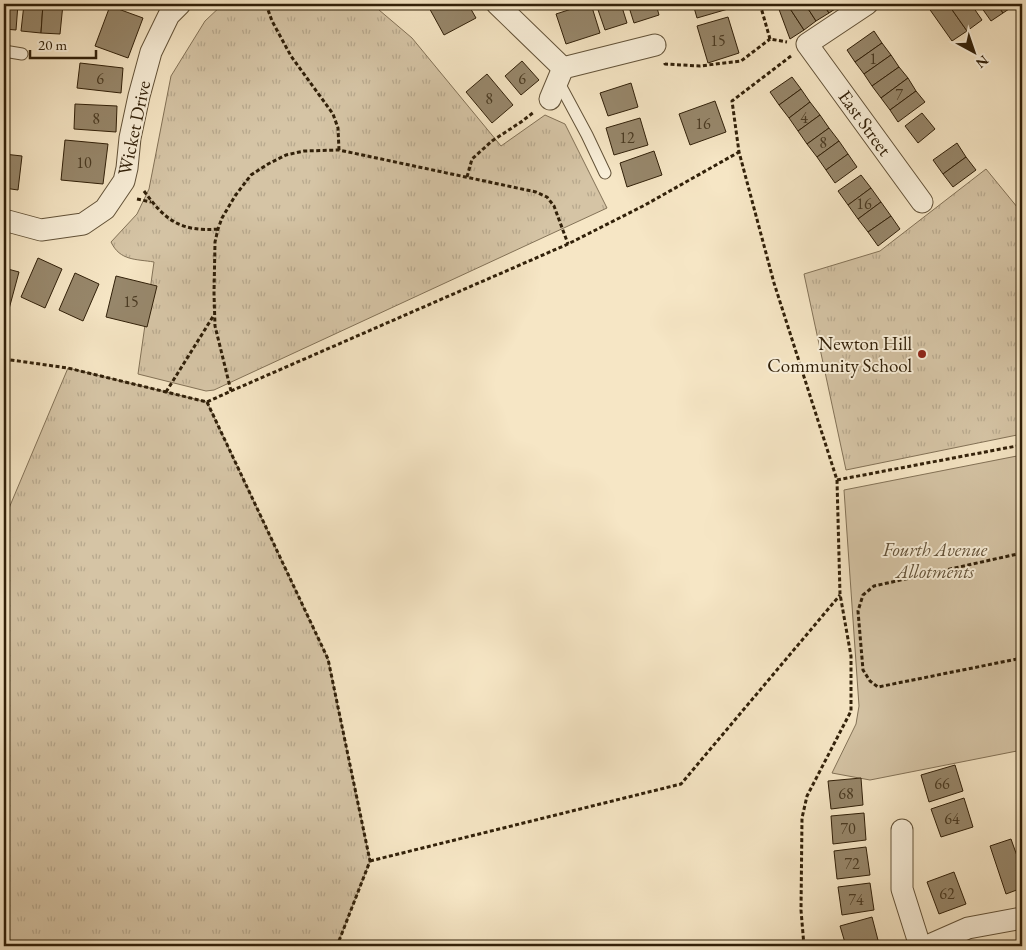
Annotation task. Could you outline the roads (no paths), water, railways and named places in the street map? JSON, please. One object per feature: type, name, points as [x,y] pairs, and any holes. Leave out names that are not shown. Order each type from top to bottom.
[{"type":"street","name":"Wicket Drive","points":[[4,220],[41,230],[83,224],[105,209],[124,181],[130,138],[151,52],[169,15],[180,4]]},
{"type":"street","points":[[497,4],[557,83],[655,45]]},
{"type":"street","name":"East Street","points":[[866,4],[807,44],[922,202]]},
{"type":"street","points":[[902,830],[902,889],[920,946]]},
{"type":"street","points":[[927,946],[968,928],[1022,918]]},
{"type":"lane","points":[[4,52],[22,54]]},
{"type":"lane","points":[[557,83],[606,173]]},
{"type":"place","name":"Newton Hill Community School","points":[[922,354]]},
{"type":"park label","name":"Fourth Avenue Allotments","points":[[935,560]]}]
